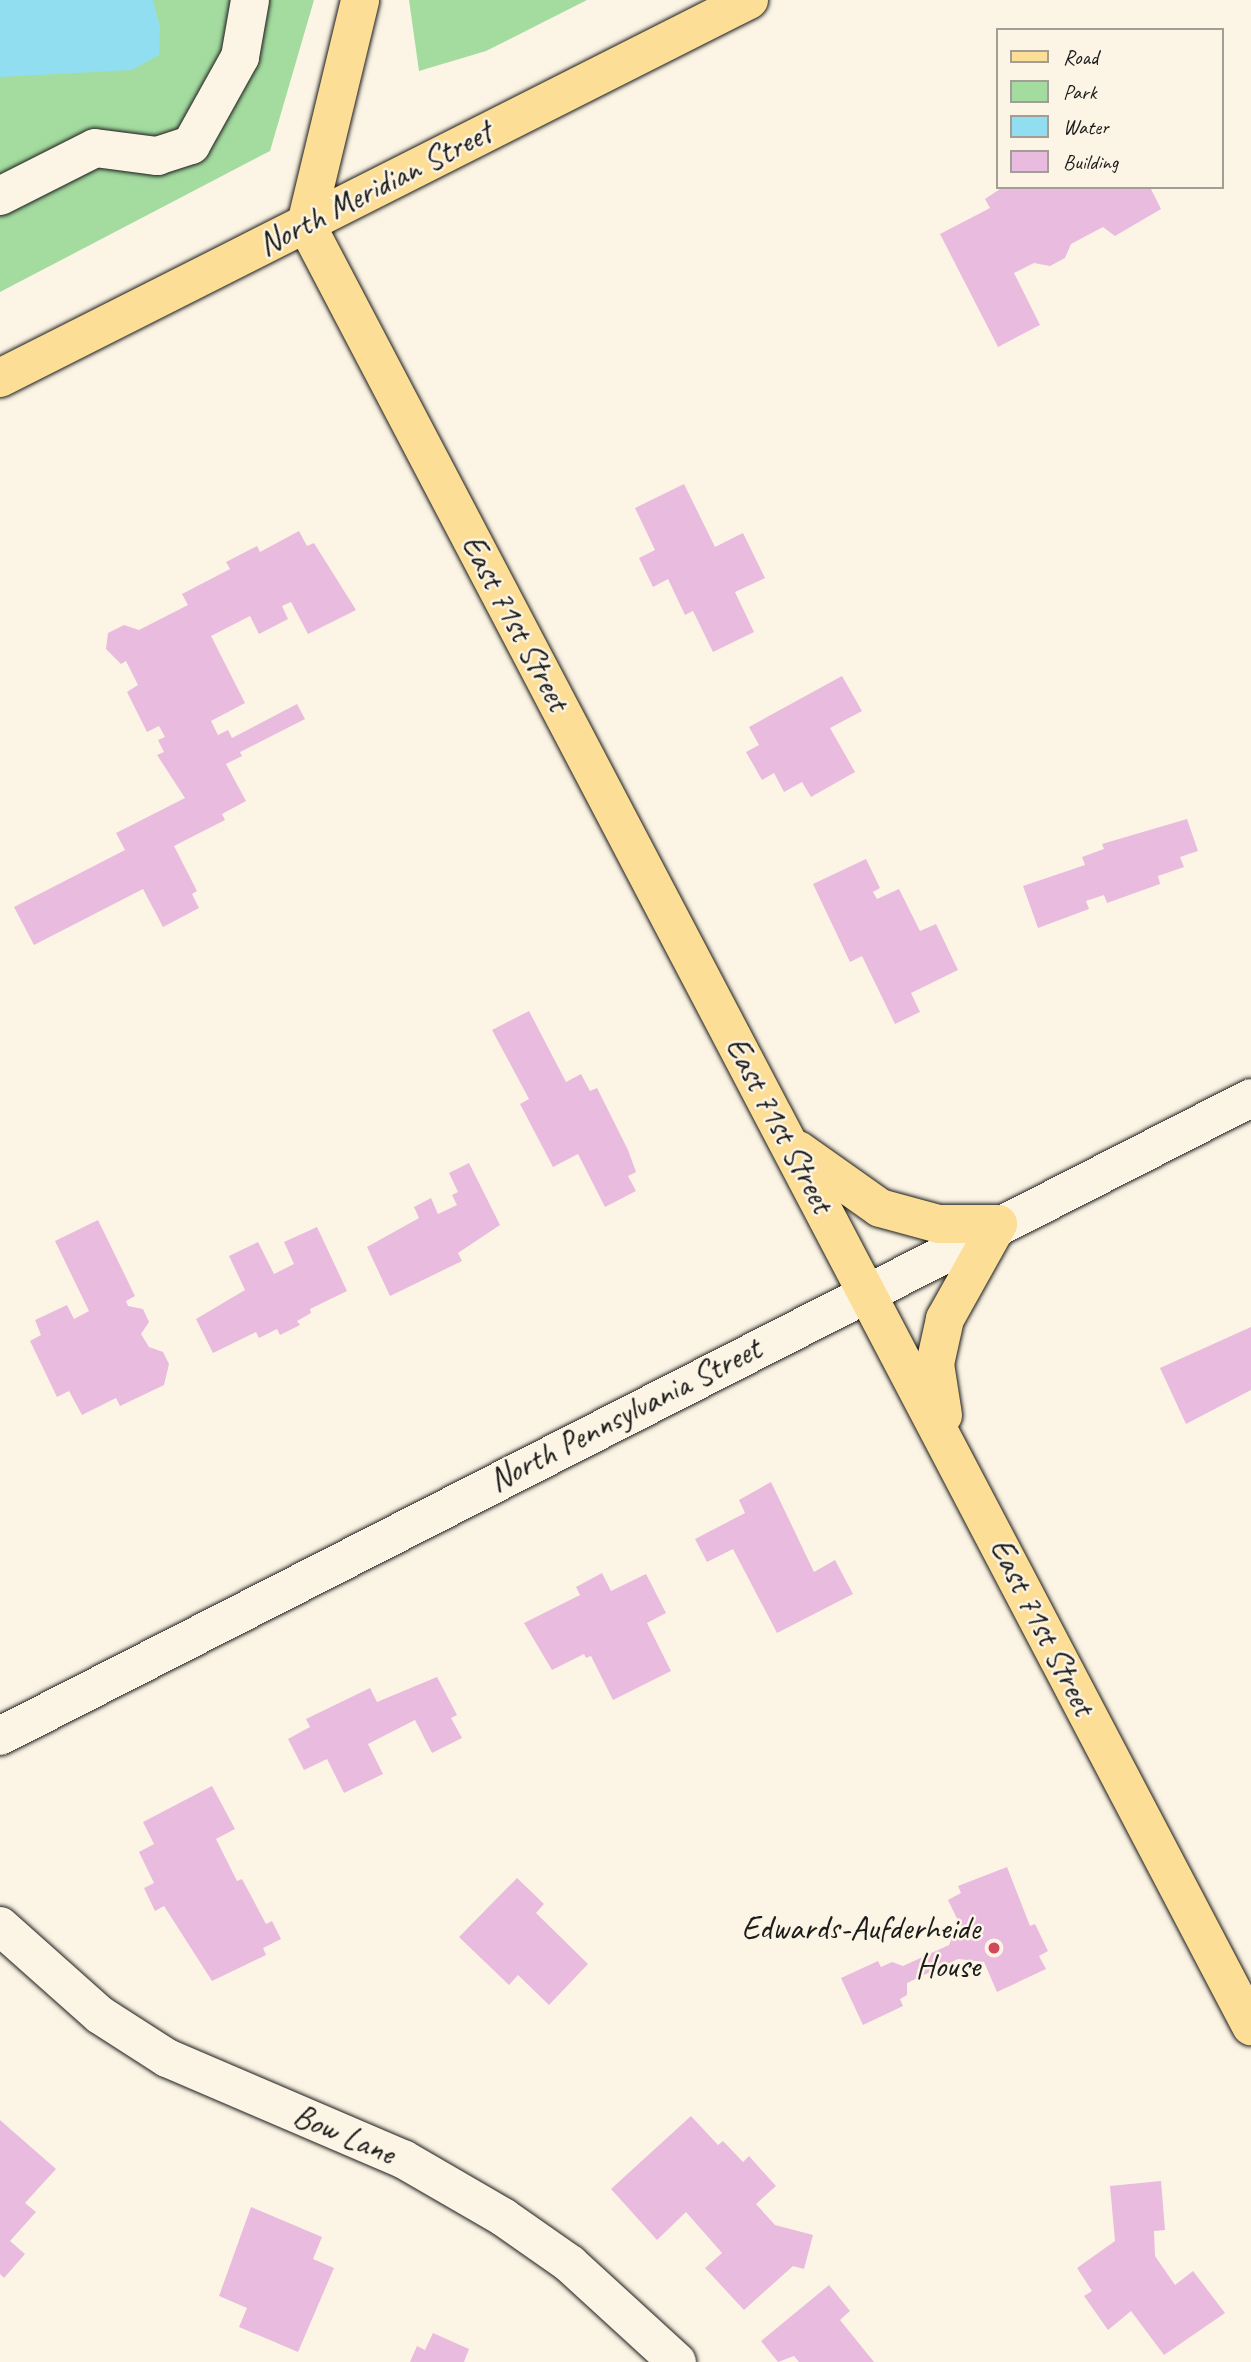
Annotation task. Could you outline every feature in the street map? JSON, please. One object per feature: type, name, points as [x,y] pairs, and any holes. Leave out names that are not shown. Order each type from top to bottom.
[{"type":"main road","points":[[306,224],[360,0]]},
{"type":"main road","name":"North Meridian Street","points":[[0,378],[749,0]]},
{"type":"main road","name":"East 71st Street","points":[[306,224],[1251,2026]]},
{"type":"main road","points":[[788,1143],[880,1208],[939,1223],[998,1224],[945,1320],[935,1364],[947,1443]]},
{"type":"street","points":[[0,196],[94,148],[157,156],[191,145],[240,57],[250,0]]},
{"type":"street","name":"North Pennsylvania Street","points":[[0,1736],[866,1291],[1251,1098]]},
{"type":"street","name":"Bow Lane","points":[[0,1926],[100,2015],[167,2059],[402,2159],[503,2217],[570,2264],[677,2362]]},
{"type":"green space","points":[[0,0],[314,0],[270,151],[0,292]]},
{"type":"green space","points":[[409,0],[587,0],[486,51],[419,71]]},
{"type":"water","points":[[0,0],[153,0],[160,27],[159,55],[132,70],[0,77]]},
{"type":"building","points":[[1000,189],[1151,189],[1161,209],[1115,236],[1103,227],[1071,244],[1065,258],[1050,266],[1034,263],[1014,273],[1040,325],[998,347],[940,234],[990,208],[985,199]]},
{"type":"building","points":[[684,484],[715,547],[743,533],[765,578],[735,592],[754,632],[713,652],[693,611],[685,615],[668,579],[653,587],[639,558],[655,550],[635,508]]},
{"type":"building","points":[[299,531],[307,546],[314,543],[356,610],[308,634],[291,602],[282,606],[288,619],[259,634],[250,616],[211,636],[245,703],[211,721],[218,735],[228,730],[232,738],[297,704],[305,719],[240,752],[242,756],[226,764],[246,801],[222,814],[225,820],[174,846],[197,891],[192,894],[199,908],[163,927],[143,889],[34,945],[14,907],[125,850],[116,833],[185,798],[157,755],[164,752],[158,740],[165,737],[159,726],[147,732],[127,692],[138,685],[126,661],[121,664],[106,649],[108,633],[124,625],[139,630],[188,605],[182,594],[230,569],[226,562],[257,546],[260,552]]},
{"type":"building","points":[[842,676],[862,711],[830,728],[855,772],[811,797],[802,782],[784,792],[774,773],[762,780],[746,752],[759,745],[749,727]]},
{"type":"building","points":[[1187,819],[1198,851],[1180,857],[1184,867],[1158,876],[1160,884],[1107,903],[1104,895],[1086,901],[1089,909],[1038,928],[1023,886],[1085,865],[1082,857],[1104,849],[1102,844]]},
{"type":"building","points":[[866,859],[880,888],[873,892],[877,899],[899,889],[920,931],[936,924],[958,970],[911,993],[920,1012],[895,1024],[862,956],[850,962],[813,884]]},
{"type":"building","points":[[529,1011],[566,1082],[581,1074],[590,1091],[597,1088],[628,1150],[636,1172],[628,1176],[636,1191],[605,1207],[578,1154],[553,1167],[520,1104],[529,1099],[492,1030]]},
{"type":"building","points":[[469,1163],[500,1225],[458,1253],[462,1261],[390,1296],[367,1247],[419,1218],[414,1207],[431,1198],[438,1214],[457,1205],[452,1195],[458,1192],[449,1173]]},
{"type":"building","points":[[98,1220],[135,1296],[126,1301],[128,1306],[143,1309],[149,1322],[141,1334],[149,1347],[163,1352],[169,1364],[164,1385],[120,1406],[116,1398],[82,1415],[69,1391],[57,1397],[30,1341],[41,1335],[35,1320],[67,1305],[74,1319],[89,1311],[55,1241]]},
{"type":"building","points":[[317,1227],[347,1291],[310,1309],[311,1313],[297,1321],[300,1325],[280,1335],[277,1329],[259,1338],[256,1332],[213,1353],[196,1319],[245,1290],[229,1256],[258,1242],[274,1274],[294,1264],[284,1242]]},
{"type":"building","points":[[1251,1327],[1251,1390],[1186,1424],[1160,1368]]},
{"type":"building","points":[[771,1482],[814,1572],[835,1560],[853,1594],[777,1633],[733,1549],[707,1562],[695,1539],[745,1513],[739,1500]]},
{"type":"building","points":[[602,1573],[611,1591],[646,1574],[666,1613],[647,1623],[671,1671],[613,1700],[591,1656],[586,1658],[584,1654],[552,1670],[524,1623],[580,1595],[576,1587]]},
{"type":"building","points":[[437,1677],[457,1715],[451,1718],[462,1738],[432,1753],[415,1720],[368,1744],[383,1774],[344,1793],[327,1759],[304,1770],[288,1739],[310,1727],[306,1719],[370,1688],[377,1702]]},
{"type":"building","points":[[212,1786],[235,1829],[216,1839],[237,1881],[242,1879],[266,1924],[272,1921],[281,1939],[263,1948],[266,1955],[212,1981],[164,1906],[155,1911],[144,1888],[154,1883],[139,1852],[154,1844],[143,1822]]},
{"type":"building","name":"Edwards-Aufderheide House","points":[[1007,1867],[1030,1926],[1035,1924],[1048,1951],[1039,1956],[1046,1969],[997,1992],[984,1962],[958,1959],[907,1983],[907,1995],[900,1999],[903,2006],[863,2025],[841,1978],[878,1961],[881,1967],[892,1962],[903,1966],[949,1945],[953,1936],[963,1931],[948,1900],[961,1893],[958,1886]]},
{"type":"building","points":[[517,1878],[544,1904],[536,1913],[588,1964],[549,2005],[518,1975],[509,1985],[459,1937]]},
{"type":"building","points":[[691,2116],[718,2145],[723,2141],[743,2162],[749,2156],[776,2186],[756,2204],[775,2225],[813,2235],[804,2269],[793,2266],[744,2310],[705,2268],[722,2253],[686,2212],[657,2240],[611,2189]]},
{"type":"building","points":[[0,2120],[56,2169],[25,2203],[36,2212],[10,2241],[25,2254],[4,2278],[0,2274]]},
{"type":"building","points":[[1161,2181],[1165,2230],[1154,2231],[1155,2256],[1175,2285],[1193,2271],[1225,2313],[1164,2355],[1131,2311],[1108,2330],[1084,2296],[1092,2291],[1077,2268],[1115,2241],[1110,2186]]},
{"type":"building","points":[[251,2207],[322,2237],[313,2259],[334,2268],[298,2352],[239,2327],[247,2308],[219,2296]]},
{"type":"building","points":[[829,2285],[850,2311],[840,2320],[874,2362],[799,2362],[794,2356],[778,2362],[761,2341]]},
{"type":"building","points":[[433,2333],[469,2349],[464,2362],[410,2362],[417,2346],[425,2350]]},
{"type":"place","name":"Edwards-Aufderheide House","points":[[994,1948]]}]
